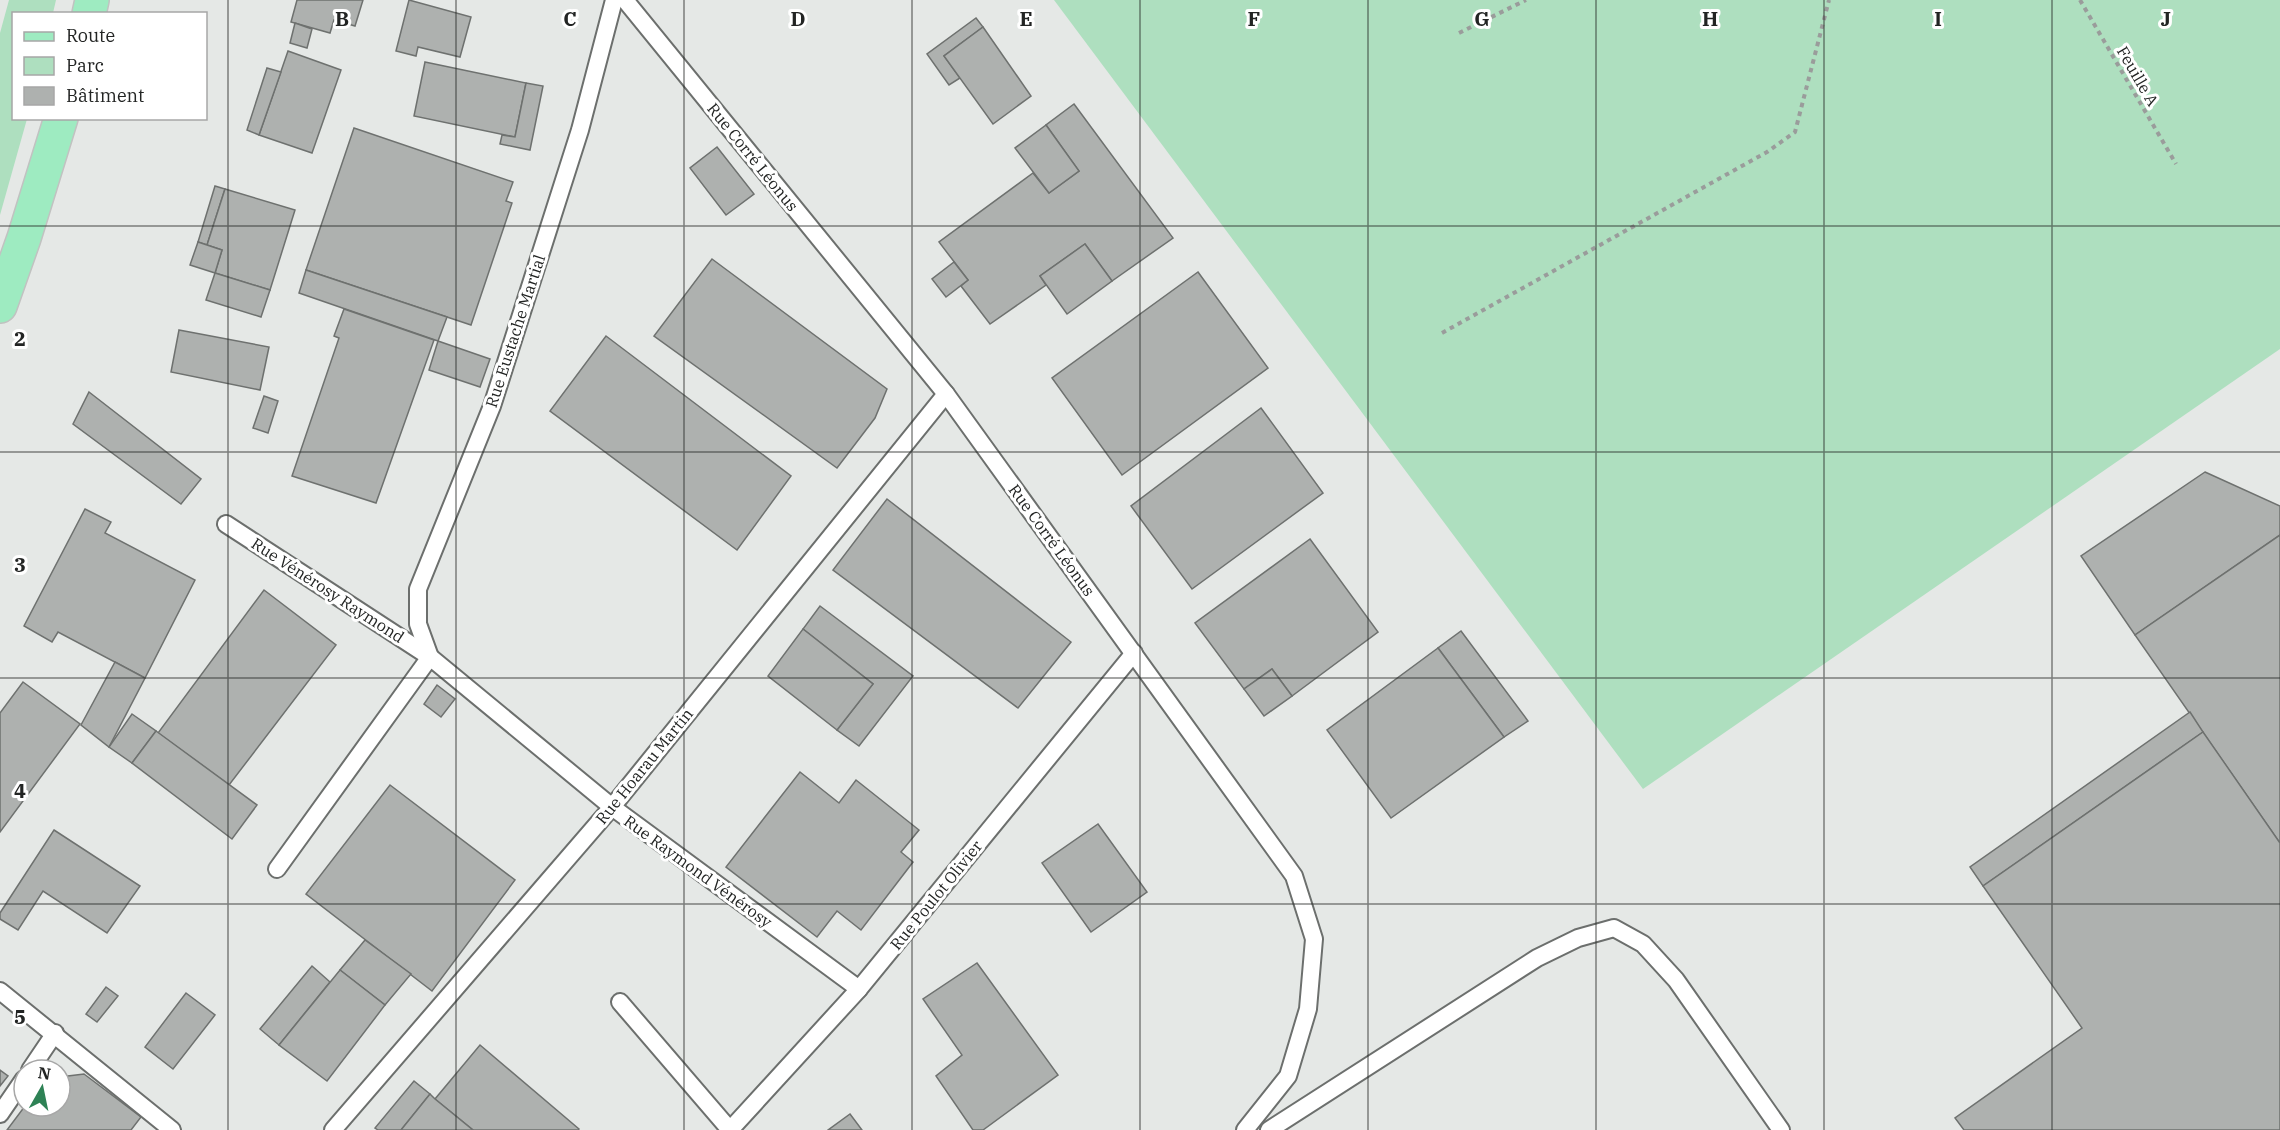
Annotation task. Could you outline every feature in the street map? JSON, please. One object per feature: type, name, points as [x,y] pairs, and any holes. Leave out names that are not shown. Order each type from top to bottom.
[{"type":"main road","points":[[0,306],[24,238],[60,120]]},
{"type":"lane","name":"Rue Eustache Martial","points":[[430,657],[418,624],[418,590],[492,406],[580,130],[614,0]]},
{"type":"lane","name":"Rue Corré Léonus","points":[[625,0],[946,394],[1294,876],[1314,939],[1308,1009],[1288,1076],[1245,1130]]},
{"type":"lane","name":"Rue Hoarau Martin","points":[[333,1130],[612,807],[946,394]]},
{"type":"lane","name":"Rue Vénérosy Raymond","points":[[226,524],[430,657]]},
{"type":"lane","name":"Rue Poulot Olivier","points":[[730,1130],[859,989],[1134,653]]},
{"type":"lane","name":"Rue Raymond Vénérosy","points":[[430,657],[612,807],[859,989]]},
{"type":"lane","points":[[277,869],[430,657]]},
{"type":"lane","points":[[1269,1130],[1537,958],[1578,938],[1614,928],[1643,944],[1676,980],[1781,1130]]},
{"type":"lane","points":[[0,991],[55,1033],[172,1130]]},
{"type":"lane","points":[[620,1002],[730,1130]]},
{"type":"lane","points":[[38,1058],[55,1033]]},
{"type":"lane","points":[[0,1114],[12,1096]]},
{"type":"path","points":[[1458,33],[1526,0]]},
{"type":"path","points":[[1442,333],[1767,152],[1796,132],[1829,0]]},
{"type":"path","name":"Feuille A","points":[[2080,0],[2176,164]]},
{"type":"green space","points":[[9,0],[56,0],[53,12],[12,12],[12,120],[27,120],[0,215],[0,33]]},
{"type":"green space","points":[[1054,0],[2280,0],[2280,349],[1643,789]]},
{"type":"building","points":[[297,0],[363,0],[355,26],[334,20],[330,33],[291,22]]},
{"type":"building","points":[[409,0],[471,17],[460,57],[418,47],[416,56],[396,51]]},
{"type":"building","points":[[976,18],[983,27],[944,56],[960,78],[949,85],[927,54]]},
{"type":"building","points":[[295,23],[312,29],[307,48],[290,43]]},
{"type":"building","points":[[983,27],[1031,96],[993,124],[944,56]]},
{"type":"building","points":[[288,51],[341,70],[312,153],[259,135]]},
{"type":"building","points":[[425,62],[526,83],[515,137],[414,116]]},
{"type":"building","points":[[267,68],[281,72],[259,135],[247,130]]},
{"type":"building","points":[[526,83],[543,86],[530,150],[500,144],[502,135],[515,137]]},
{"type":"building","points":[[1074,104],[1173,238],[1112,281],[1085,244],[1040,276],[1046,285],[990,324],[961,286],[968,280],[939,242],[1033,173],[1049,193],[1079,171],[1046,125]]},
{"type":"building","points":[[1046,125],[1079,171],[1049,193],[1015,148]]},
{"type":"building","points":[[354,128],[513,182],[506,201],[512,203],[471,325],[306,270]]},
{"type":"building","points":[[717,147],[754,194],[726,215],[690,168]]},
{"type":"building","points":[[215,186],[225,189],[207,245],[198,242]]},
{"type":"building","points":[[225,189],[295,210],[270,290],[215,273],[222,250],[207,245]]},
{"type":"building","points":[[198,242],[222,250],[215,273],[190,265]]},
{"type":"building","points":[[1085,244],[1112,281],[1067,314],[1040,276]]},
{"type":"building","points":[[712,259],[887,389],[875,418],[837,468],[654,336]]},
{"type":"building","points":[[954,262],[968,280],[946,297],[932,279]]},
{"type":"building","points":[[306,270],[447,317],[438,341],[299,293]]},
{"type":"building","points":[[1198,272],[1268,368],[1122,475],[1052,378]]},
{"type":"building","points":[[215,273],[270,290],[261,317],[206,300]]},
{"type":"building","points":[[344,309],[434,340],[376,503],[292,476],[339,338],[334,336]]},
{"type":"building","points":[[179,330],[269,347],[260,390],[171,372]]},
{"type":"building","points":[[606,336],[791,476],[737,550],[550,411]]},
{"type":"building","points":[[438,341],[490,359],[480,387],[429,370]]},
{"type":"building","points":[[89,392],[201,479],[181,504],[73,424]]},
{"type":"building","points":[[264,396],[278,401],[268,433],[253,428]]},
{"type":"building","points":[[1261,408],[1323,493],[1192,589],[1131,506]]},
{"type":"building","points":[[2205,472],[2280,506],[2280,535],[2135,635],[2081,556]]},
{"type":"building","points":[[887,499],[1071,642],[1018,708],[833,570]]},
{"type":"building","points":[[85,509],[111,522],[105,533],[195,580],[145,678],[58,632],[52,642],[24,626]]},
{"type":"building","points":[[2280,535],[2280,843],[2135,635]]},
{"type":"building","points":[[1310,539],[1378,632],[1292,696],[1272,669],[1244,689],[1195,623]]},
{"type":"building","points":[[264,590],[336,645],[229,785],[158,733]]},
{"type":"building","points":[[820,606],[913,676],[859,746],[837,730],[873,684],[803,629]]},
{"type":"building","points":[[803,629],[873,684],[837,730],[768,676]]},
{"type":"building","points":[[1461,631],[1528,721],[1504,737],[1438,648]]},
{"type":"building","points":[[1438,648],[1504,737],[1391,818],[1327,730]]},
{"type":"building","points":[[115,662],[145,678],[109,747],[81,725]]},
{"type":"building","points":[[1272,669],[1292,696],[1264,716],[1244,689]]},
{"type":"building","points":[[23,682],[80,724],[0,832],[0,713]]},
{"type":"building","points":[[437,685],[455,699],[441,717],[424,704]]},
{"type":"building","points":[[2190,712],[2203,732],[1983,886],[1970,867]]},
{"type":"building","points":[[132,714],[156,731],[132,763],[109,747]]},
{"type":"building","points":[[156,731],[257,805],[232,839],[132,763]]},
{"type":"building","points":[[2203,732],[2280,843],[2280,1130],[1964,1130],[1955,1118],[2082,1028],[1983,886]]},
{"type":"building","points":[[800,772],[839,803],[856,780],[919,830],[901,852],[913,862],[861,930],[837,911],[817,937],[726,867]]},
{"type":"building","points":[[390,785],[515,880],[432,991],[306,894]]},
{"type":"building","points":[[1098,824],[1147,892],[1091,932],[1042,863]]},
{"type":"building","points":[[54,830],[140,886],[107,933],[43,891],[18,930],[0,919],[0,913]]},
{"type":"building","points":[[365,940],[411,974],[385,1005],[340,970]]},
{"type":"building","points":[[977,963],[1058,1075],[983,1130],[973,1130],[936,1076],[962,1055],[923,999]]},
{"type":"building","points":[[312,966],[330,982],[279,1045],[260,1029]]},
{"type":"building","points":[[340,970],[385,1005],[327,1081],[279,1045]]},
{"type":"building","points":[[106,987],[118,996],[97,1022],[86,1014]]},
{"type":"building","points":[[186,993],[215,1015],[173,1069],[145,1047]]},
{"type":"building","points":[[480,1045],[579,1129],[473,1130],[435,1099]]},
{"type":"building","points":[[0,1070],[8,1076],[0,1086]]},
{"type":"building","points":[[84,1074],[141,1117],[131,1130],[7,1130],[16,1118],[72,1118],[72,1076]]},
{"type":"building","points":[[414,1081],[430,1094],[401,1130],[375,1128]]},
{"type":"building","points":[[430,1094],[435,1099],[473,1130],[401,1130]]},
{"type":"building","points":[[850,1114],[862,1130],[828,1130]]}]
